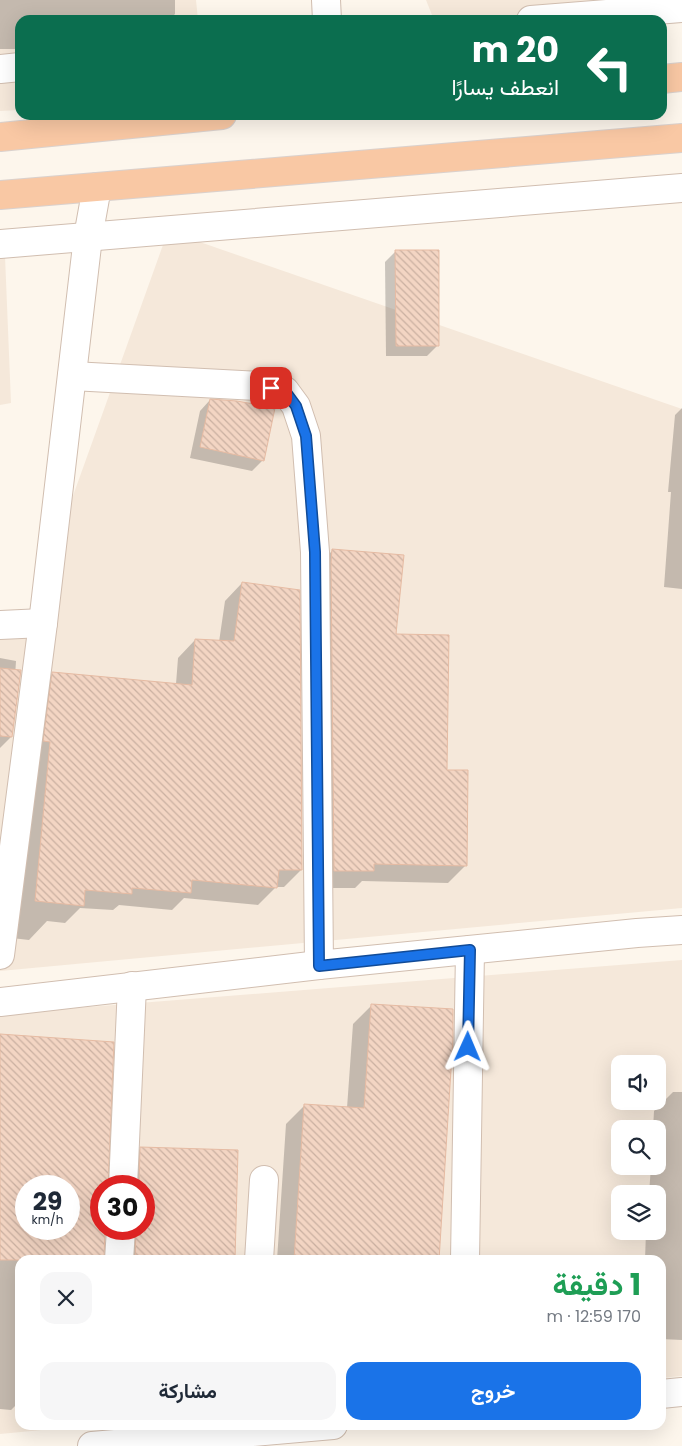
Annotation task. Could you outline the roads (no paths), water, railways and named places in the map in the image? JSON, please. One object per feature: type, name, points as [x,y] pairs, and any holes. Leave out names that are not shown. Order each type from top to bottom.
[{"type":"highway","points":[[667,78],[682,77]]},
{"type":"highway","points":[[0,137],[172,120]]},
{"type":"highway","points":[[0,195],[682,138]]},
{"type":"street","points":[[326,0],[327,15]]},
{"type":"street","points":[[594,15],[682,8]]},
{"type":"street","points":[[0,69],[15,68]]},
{"type":"street","points":[[0,955],[43,623],[88,237],[97,187]]},
{"type":"street","points":[[0,244],[682,188]]},
{"type":"street","points":[[72,376],[258,386],[285,391],[296,406],[306,436],[315,552],[319,966]]},
{"type":"street","points":[[0,625],[43,623]]},
{"type":"street","points":[[0,1002],[470,950],[682,930]]},
{"type":"street","points":[[465,1255],[470,950]]},
{"type":"street","points":[[123,1175],[132,986]]},
{"type":"street","points":[[259,1255],[264,1180]]},
{"type":"street","points":[[119,1255],[120,1240]]},
{"type":"street","points":[[666,1394],[682,1392]]},
{"type":"street","points":[[104,1438],[232,1430]]}]
